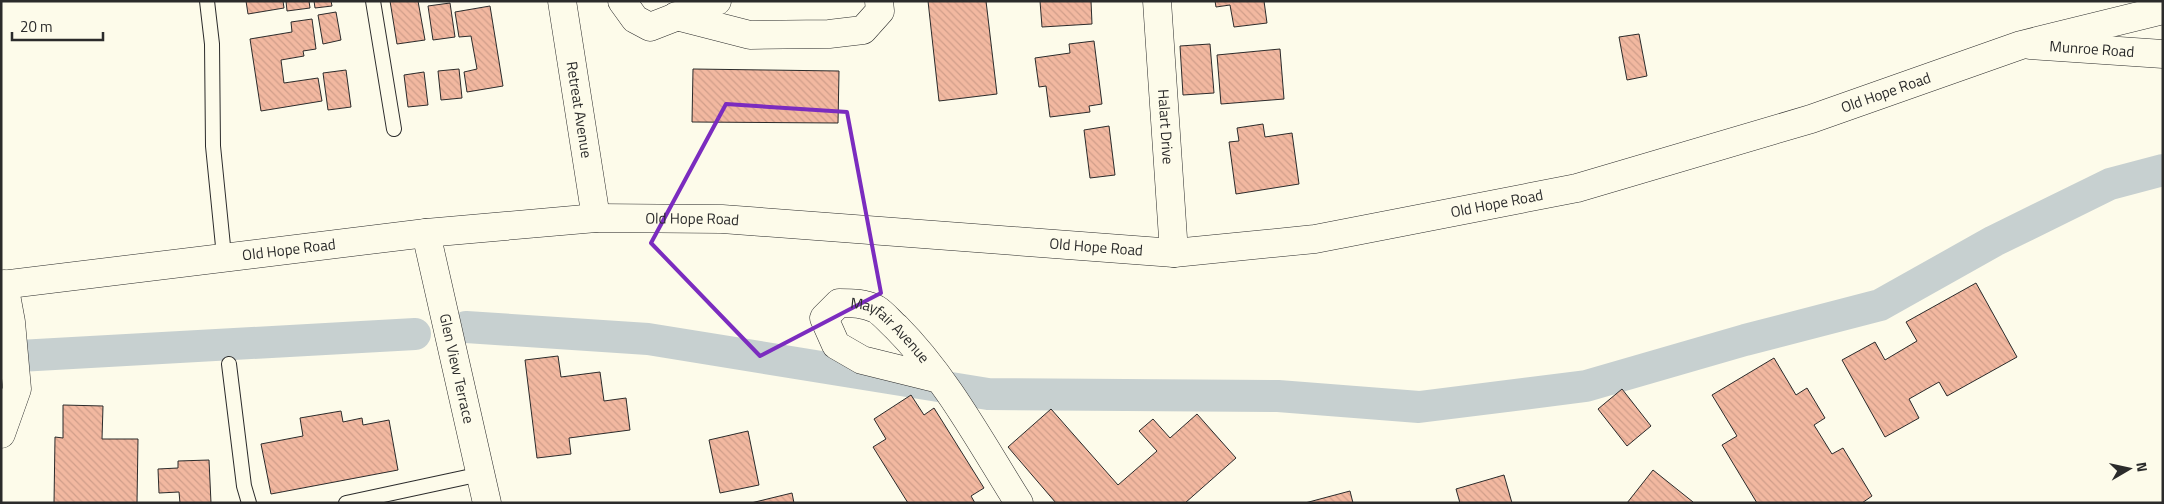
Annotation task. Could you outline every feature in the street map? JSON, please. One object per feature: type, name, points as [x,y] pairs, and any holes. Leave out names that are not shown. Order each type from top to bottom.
[{"type":"main road","name":"Retreat Avenue","points":[[562,1],[596,218]]},
{"type":"main road","points":[[622,1],[635,19],[650,27],[717,1]]},
{"type":"main road","points":[[676,16],[750,35],[828,34],[863,30],[880,11],[879,1]]},
{"type":"main road","name":"Halart Drive","points":[[1157,1],[1174,253]]},
{"type":"main road","name":"Old Hope Road","points":[[3,284],[426,233],[596,218],[722,219],[1174,253],[1315,239],[1577,188],[1811,118],[2021,45],[2163,10]]},
{"type":"main road","name":"Munroe Road","points":[[2021,45],[2163,54]]},
{"type":"main road","name":"Glen View Terrace","points":[[426,233],[487,503]]},
{"type":"main road","points":[[1,434],[11,385],[11,322],[3,284]]},
{"type":"main road","name":"Mayfair Avenue","points":[[939,379],[1019,503]]},
{"type":"lane","points":[[207,1],[212,44],[212,146],[224,256]]},
{"type":"lane","points":[[372,1],[394,130]]},
{"type":"lane","points":[[229,364],[244,486],[249,503]]},
{"type":"lane","points":[[346,503],[480,474]]},
{"type":"highlighted area","points":[[726,104],[847,112],[881,293],[760,356],[651,243]]},
{"type":"building","points":[[246,1],[283,1],[284,8],[248,14]]},
{"type":"building","points":[[286,1],[309,1],[310,8],[287,11]]},
{"type":"building","points":[[314,1],[331,1],[332,6],[315,8]]},
{"type":"building","points":[[390,1],[418,1],[425,40],[397,44]]},
{"type":"building","points":[[928,1],[986,1],[997,94],[939,101]]},
{"type":"building","points":[[1040,1],[1091,1],[1092,24],[1042,27]]},
{"type":"building","points":[[1215,1],[1264,1],[1267,23],[1234,27],[1230,5],[1216,7]]},
{"type":"building","points":[[450,3],[455,37],[433,40],[428,6]]},
{"type":"building","points":[[490,6],[503,86],[467,92],[464,72],[477,69],[471,36],[459,37],[455,12]]},
{"type":"building","points":[[336,12],[341,40],[323,44],[318,15]]},
{"type":"building","points":[[312,19],[316,49],[303,51],[304,56],[281,60],[284,83],[318,78],[322,101],[261,111],[250,39],[292,32],[291,22]]},
{"type":"building","points":[[1639,34],[1647,76],[1627,80],[1619,37]]},
{"type":"building","points":[[1094,41],[1102,104],[1089,106],[1090,112],[1050,117],[1046,86],[1039,87],[1035,58],[1070,53],[1069,44]]},
{"type":"building","points":[[1210,44],[1214,93],[1183,95],[1180,46]]},
{"type":"building","points":[[1280,49],[1284,99],[1221,104],[1217,55]]},
{"type":"building","points":[[459,69],[462,98],[441,100],[438,71]]},
{"type":"building","points":[[693,69],[839,71],[838,123],[692,122]]},
{"type":"building","points":[[346,70],[351,107],[328,110],[323,73]]},
{"type":"building","points":[[424,72],[428,105],[408,107],[404,75]]},
{"type":"building","points":[[1263,124],[1265,137],[1292,133],[1299,184],[1236,194],[1229,142],[1239,141],[1237,128]]},
{"type":"building","points":[[1109,126],[1115,175],[1090,178],[1084,130]]},
{"type":"building","points":[[1976,283],[2017,357],[1947,396],[1939,382],[1909,399],[1919,418],[1885,437],[1842,360],[1875,342],[1885,360],[1917,341],[1906,322]]},
{"type":"building","points":[[558,356],[561,377],[600,372],[604,401],[626,398],[630,430],[569,438],[571,454],[537,458],[525,360]]},
{"type":"building","points":[[1774,358],[1796,395],[1807,388],[1825,418],[1814,425],[1832,454],[1843,448],[1872,496],[1862,503],[1757,503],[1722,445],[1737,436],[1712,395]]},
{"type":"building","points":[[1622,389],[1651,426],[1627,446],[1598,409]]},
{"type":"building","points":[[911,395],[924,415],[934,408],[984,488],[971,496],[975,503],[908,503],[873,447],[886,439],[874,419]]},
{"type":"building","points":[[63,405],[103,406],[102,439],[138,439],[137,503],[54,503],[55,437],[63,438]]},
{"type":"building","points":[[1051,409],[1118,485],[1157,451],[1139,431],[1153,419],[1170,438],[1197,414],[1236,458],[1185,503],[1056,503],[1008,447]]},
{"type":"building","points":[[341,411],[343,422],[362,418],[363,425],[389,420],[398,470],[271,494],[261,444],[303,436],[300,418]]},
{"type":"building","points":[[748,431],[759,485],[720,493],[709,440]]},
{"type":"building","points":[[209,460],[211,503],[180,503],[179,492],[159,493],[158,469],[178,468],[178,461]]},
{"type":"building","points":[[1653,470],[1693,502],[1627,503]]},
{"type":"building","points":[[1504,475],[1512,503],[1460,503],[1456,489]]},
{"type":"building","points":[[1350,491],[1353,503],[1305,503]]},
{"type":"building","points":[[792,493],[794,503],[751,503]]},
{"type":"waterway","points":[[466,327],[648,339],[988,394],[1278,396],[1419,407],[1586,386],[1745,340],[1880,305],[1994,241],[2110,184],[2163,170]]},
{"type":"waterway","points":[[1,357],[415,334]]}]
